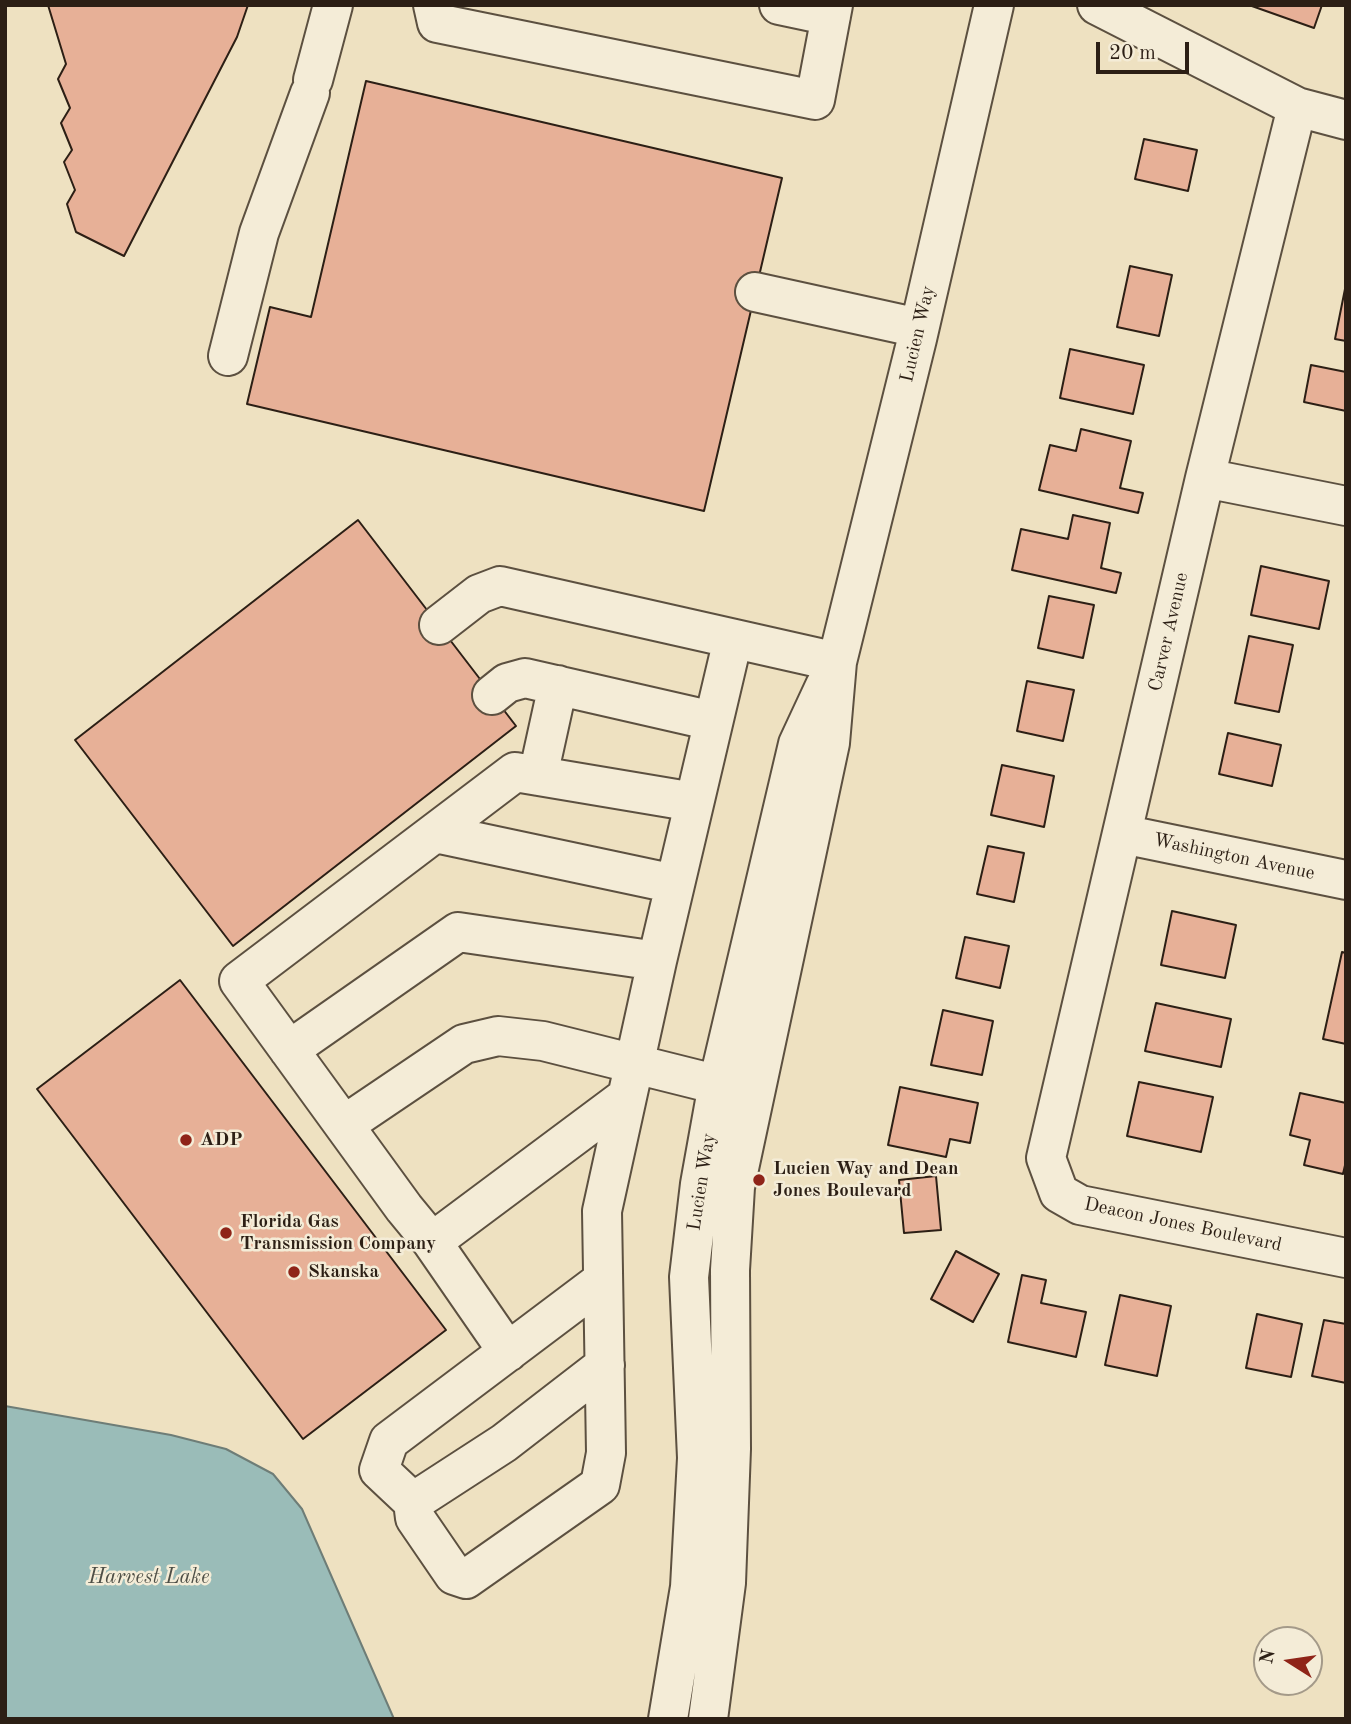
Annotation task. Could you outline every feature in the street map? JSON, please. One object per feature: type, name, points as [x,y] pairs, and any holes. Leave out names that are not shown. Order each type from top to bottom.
[{"type":"street","points":[[228,356],[259,233],[312,86],[333,5]]},
{"type":"street","points":[[433,5],[437,23],[814,100],[832,10],[779,5]]},
{"type":"street","name":"Lucien Way","points":[[708,1719],[726,1583],[731,1449],[730,1270],[734,1201],[830,743],[837,662],[994,5]]},
{"type":"street","points":[[1097,5],[1297,107],[1346,120]]},
{"type":"street","name":"Carver Avenue","points":[[1046,1158],[1205,478],[1297,107]]},
{"type":"street","points":[[755,292],[919,327]]},
{"type":"street","points":[[1205,478],[1346,506]]},
{"type":"street","points":[[439,625],[479,594],[500,586],[837,662]]},
{"type":"street","points":[[603,1280],[389,1441],[379,1470],[412,1502],[415,1518],[454,1575],[467,1579],[600,1485],[606,1453],[602,1211],[656,961],[733,639]]},
{"type":"street","name":"Lucien Way","points":[[668,1719],[690,1587],[697,1458],[689,1277],[701,1184],[718,1084],[798,744],[837,662]]},
{"type":"street","points":[[492,695],[507,683],[525,678],[713,721]]},
{"type":"street","points":[[538,776],[558,685]]},
{"type":"street","points":[[508,1352],[432,1242],[239,981],[515,772],[694,802]]},
{"type":"street","points":[[435,833],[675,884]]},
{"type":"street","name":"Washington Avenue","points":[[1122,834],[1346,880]]},
{"type":"street","points":[[289,1050],[458,932],[656,961]]},
{"type":"street","points":[[344,1125],[464,1044],[498,1036],[543,1041],[629,1080],[718,1084],[755,1094]]},
{"type":"street","points":[[432,1242],[629,1080]]},
{"type":"street","name":"Deacon Jones Boulevard","points":[[1046,1158],[1059,1193],[1080,1205],[1346,1258]]},
{"type":"street","points":[[412,1502],[504,1443],[605,1365]]},
{"type":"water","name":"Harvest Lake","points":[[5,1406],[171,1435],[226,1449],[273,1474],[302,1509],[394,1719],[5,1719]]},
{"type":"building","points":[[48,5],[248,5],[237,37],[124,256],[76,232],[67,204],[75,190],[64,162],[72,150],[61,123],[70,108],[58,79],[66,64]]},
{"type":"building","points":[[1249,5],[1322,5],[1314,28]]},
{"type":"building","points":[[366,81],[782,178],[704,511],[247,404],[270,307],[311,317]]},
{"type":"building","points":[[1144,139],[1197,150],[1188,191],[1135,179]]},
{"type":"building","points":[[1130,266],[1172,275],[1159,336],[1117,327]]},
{"type":"building","points":[[1346,289],[1346,341],[1335,339]]},
{"type":"building","points":[[1070,349],[1144,365],[1133,414],[1060,398]]},
{"type":"building","points":[[1311,365],[1346,372],[1346,411],[1304,402]]},
{"type":"building","points":[[1081,429],[1131,441],[1120,488],[1143,493],[1138,513],[1039,490],[1050,445],[1076,451]]},
{"type":"building","points":[[1073,515],[1110,523],[1101,568],[1121,573],[1116,593],[1012,570],[1021,529],[1068,539]]},
{"type":"building","points":[[358,520],[516,726],[233,946],[75,740]]},
{"type":"building","points":[[1261,566],[1329,581],[1319,629],[1251,615]]},
{"type":"building","points":[[1049,596],[1094,605],[1083,658],[1038,648]]},
{"type":"building","points":[[1249,636],[1293,645],[1279,712],[1235,703]]},
{"type":"building","points":[[1027,681],[1074,690],[1063,741],[1017,731]]},
{"type":"building","points":[[1228,733],[1281,745],[1272,786],[1219,774]]},
{"type":"building","points":[[1002,765],[1054,776],[1044,827],[991,815]]},
{"type":"building","points":[[988,846],[1024,853],[1014,902],[977,894]]},
{"type":"building","points":[[1172,911],[1236,925],[1225,978],[1161,965]]},
{"type":"building","points":[[965,937],[1009,946],[1000,988],[956,978]]},
{"type":"building","points":[[1342,952],[1346,953],[1346,1044],[1323,1039]]},
{"type":"building","points":[[180,980],[446,1330],[303,1439],[37,1089]]},
{"type":"building","points":[[1156,1003],[1231,1019],[1221,1067],[1145,1051]]},
{"type":"building","points":[[943,1010],[993,1021],[982,1075],[931,1065]]},
{"type":"building","points":[[1139,1082],[1213,1097],[1201,1152],[1127,1136]]},
{"type":"building","points":[[900,1087],[978,1103],[970,1143],[950,1139],[946,1157],[888,1145]]},
{"type":"building","points":[[1300,1093],[1346,1103],[1346,1161],[1343,1174],[1304,1165],[1310,1140],[1290,1135]]},
{"type":"building","points":[[936,1176],[941,1230],[904,1233],[899,1180]]},
{"type":"building","points":[[956,1251],[999,1274],[973,1322],[931,1299]]},
{"type":"building","points":[[1022,1275],[1046,1280],[1041,1303],[1086,1312],[1076,1357],[1008,1342]]},
{"type":"building","points":[[1120,1295],[1171,1306],[1157,1376],[1105,1365]]},
{"type":"building","points":[[1257,1314],[1302,1324],[1291,1377],[1246,1368]]},
{"type":"building","points":[[1324,1320],[1346,1324],[1346,1383],[1312,1376]]},
{"type":"place","name":"ADP","points":[[186,1140]]},
{"type":"place","name":"Lucien Way and Dean Jones Boulevard","points":[[759,1180]]},
{"type":"place","name":"Florida Gas Transmission Company","points":[[226,1233]]},
{"type":"place","name":"Skanska","points":[[294,1272]]}]
